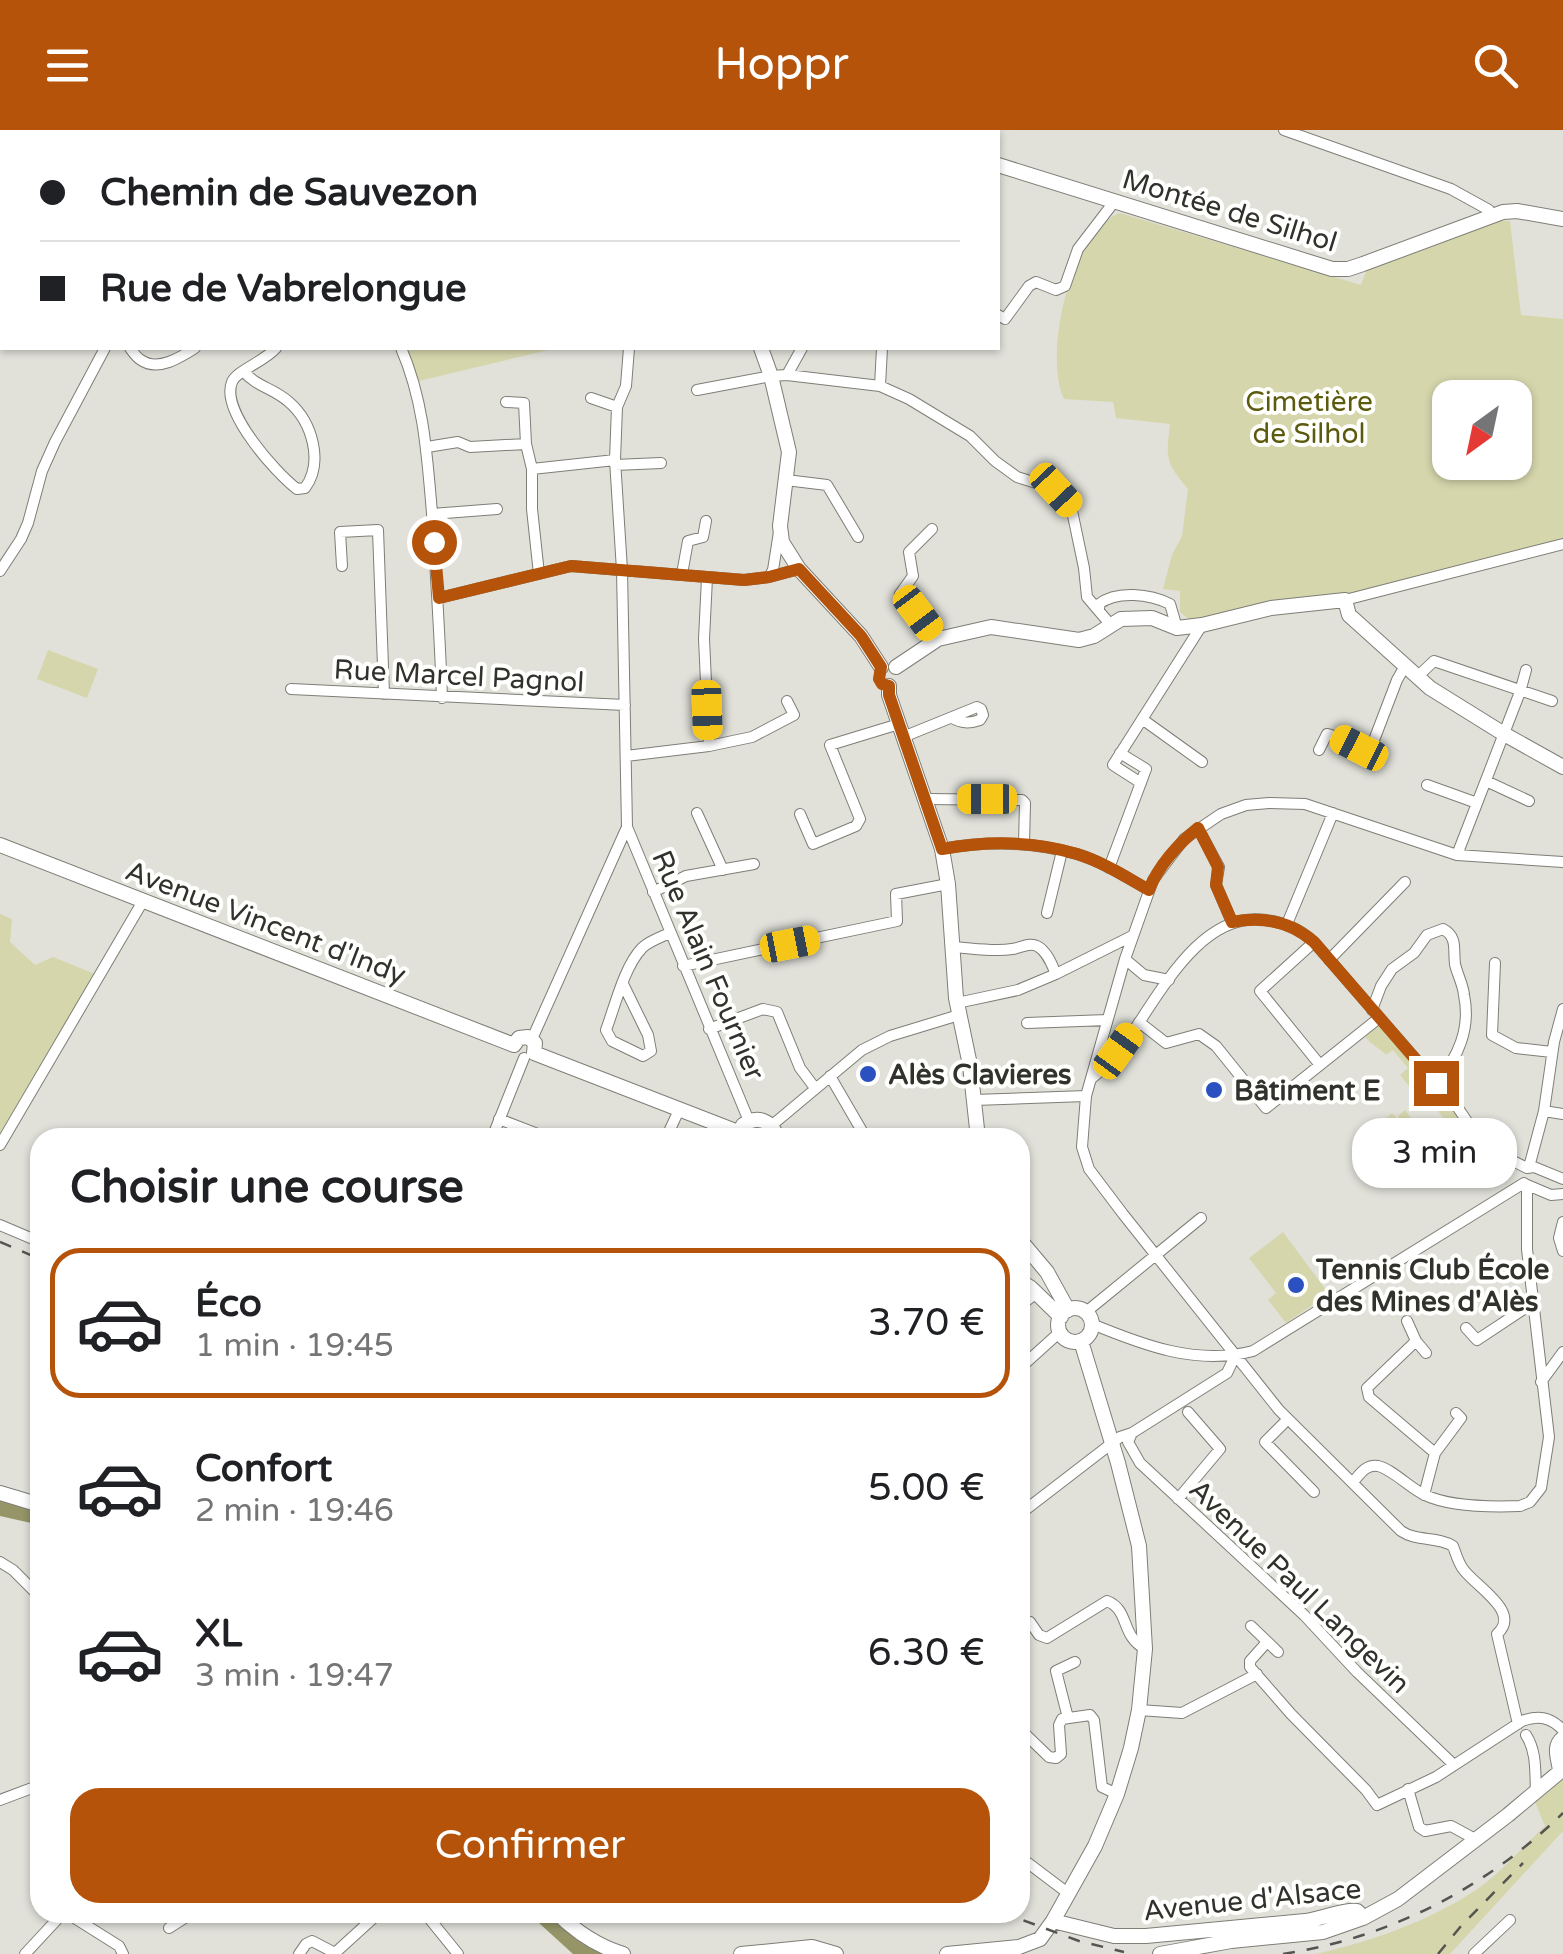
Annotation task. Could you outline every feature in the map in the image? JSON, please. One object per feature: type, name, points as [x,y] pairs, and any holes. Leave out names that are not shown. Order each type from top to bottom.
[{"type":"street","points":[[1284,130],[1450,189],[1489,210],[1492,216]]},
{"type":"street","name":"Montée de Silhol","points":[[1000,166],[1341,270],[1492,216],[1517,211],[1563,219]]},
{"type":"street","points":[[1000,315],[1005,319],[1028,286],[1036,282],[1056,290],[1065,286],[1078,249],[1114,202]]},
{"type":"street","points":[[0,571],[21,539],[48,456],[104,350]]},
{"type":"street","points":[[132,350],[141,361],[153,364],[169,362],[191,350]]},
{"type":"street","points":[[243,371],[255,384],[287,400],[305,422],[314,461],[310,483],[305,488],[297,489],[280,476],[258,450],[231,396],[232,382],[243,371],[274,350]]},
{"type":"street","points":[[401,350],[412,373],[428,446],[442,698]]},
{"type":"street","points":[[496,1128],[627,827],[622,570],[615,463],[617,407],[626,386],[628,350]]},
{"type":"street","points":[[761,350],[789,452],[769,577]]},
{"type":"street","points":[[787,376],[801,350]]},
{"type":"street","points":[[880,386],[882,350]]},
{"type":"street","points":[[698,390],[787,376],[880,386],[909,399],[970,436],[1018,477],[1056,490],[1072,506],[1087,597],[1110,624]]},
{"type":"street","points":[[590,398],[617,407]]},
{"type":"street","points":[[506,402],[524,403],[539,574]]},
{"type":"street","points":[[428,446],[458,442],[470,447],[526,444]]},
{"type":"street","points":[[532,469],[661,464]]},
{"type":"street","points":[[786,480],[827,484],[858,537]]},
{"type":"street","points":[[432,514],[497,509]]},
{"type":"street","points":[[682,574],[688,542],[704,537],[706,521]]},
{"type":"street","points":[[780,526],[782,542],[799,569],[899,679],[889,686],[889,695],[942,849],[958,1009],[970,1065],[977,1128]]},
{"type":"street","points":[[932,529],[909,552],[913,576],[900,594],[938,640]]},
{"type":"street","points":[[342,566],[340,532],[378,530],[384,694]]},
{"type":"street","points":[[889,667],[938,640],[991,627],[1080,640],[1124,619],[1152,618],[1177,628],[1202,625],[1271,608],[1345,600],[1563,544]]},
{"type":"street","points":[[439,598],[571,566],[744,580],[799,569]]},
{"type":"street","points":[[707,578],[704,638],[709,746]]},
{"type":"street","points":[[1099,610],[1099,604],[1109,596],[1154,597],[1170,604],[1177,628]]},
{"type":"street","points":[[1345,600],[1349,615],[1430,688],[1563,767]]},
{"type":"street","points":[[1110,868],[1146,769],[1120,753],[1202,625]]},
{"type":"street","points":[[1319,750],[1327,734],[1359,748],[1370,748],[1397,680],[1434,661],[1552,701]]},
{"type":"street","points":[[1457,855],[1526,670]]},
{"type":"street","name":"Rue Marcel Pagnol","points":[[291,689],[624,705]]},
{"type":"street","points":[[626,756],[752,737],[794,715],[787,702]]},
{"type":"street","points":[[800,814],[813,844],[856,826],[860,819],[830,745],[952,718]]},
{"type":"street","points":[[1142,719],[1202,762]]},
{"type":"street","points":[[1486,782],[1530,801]]},
{"type":"street","points":[[1428,785],[1477,803]]},
{"type":"street","points":[[926,799],[1022,800],[1024,844]]},
{"type":"street","points":[[1520,1722],[1497,1634],[1506,1622],[1501,1608],[1465,1572],[1453,1546],[1411,1538],[1401,1531],[1288,1419],[1122,1214],[1089,1169],[1082,1147],[1090,1080],[1132,936],[1153,880],[1184,839],[1221,814],[1246,805],[1305,804],[1457,855],[1563,862]]},
{"type":"street","points":[[697,814],[722,870]]},
{"type":"street","points":[[1287,924],[1332,814]]},
{"type":"street","name":"Rue Alain Fournier","points":[[627,827],[710,1029],[740,1128]]},
{"type":"street","points":[[1198,828],[1218,867],[1216,885],[1232,922]]},
{"type":"street","points":[[942,849],[1024,844],[1062,851],[1110,868],[1149,890]]},
{"type":"street","name":"Avenue Vincent d'Indy","points":[[0,845],[514,1045],[524,1036],[530,1050]]},
{"type":"street","points":[[1047,913],[1062,851]]},
{"type":"street","points":[[654,892],[686,876],[754,864]]},
{"type":"street","points":[[1329,960],[1405,882]]},
{"type":"street","points":[[684,966],[897,922],[896,894],[948,884]]},
{"type":"street","points":[[0,1145],[144,901]]},
{"type":"street","points":[[1090,1080],[1113,1059],[1204,938],[1232,922],[1261,919],[1287,924],[1314,942],[1479,1139],[1495,1152],[1528,1168],[1563,1179]]},
{"type":"street","points":[[1139,1022],[1166,1043],[1199,1034],[1216,1046],[1266,1108],[1376,1014],[1381,986],[1392,969],[1414,953],[1427,935],[1444,929],[1454,942],[1456,970],[1465,996],[1464,1039],[1436,1083]]},
{"type":"street","points":[[624,984],[648,1035],[651,1051],[644,1056],[612,1041],[606,1030],[631,964],[644,946],[670,933]]},
{"type":"street","points":[[778,1128],[816,1088],[877,1041],[1018,990],[1132,936]]},
{"type":"street","points":[[1314,942],[1260,991],[1320,1065]]},
{"type":"street","points":[[952,947],[1012,949],[1030,944],[1047,956],[1056,974]]},
{"type":"street","points":[[1125,959],[1152,979],[1169,980]]},
{"type":"street","points":[[1495,964],[1492,1035],[1516,1048],[1552,1052]]},
{"type":"street","points":[[710,1029],[763,1008],[776,1012],[800,1068],[816,1088]]},
{"type":"street","points":[[1353,1482],[1368,1467],[1376,1466],[1424,1495],[1448,1502],[1520,1506],[1530,1502],[1541,1488],[1548,1438],[1523,1178],[1544,1111],[1563,1009]]},
{"type":"street","points":[[1027,1023],[1107,1020]]},
{"type":"street","points":[[530,1050],[679,1110],[735,1128]]},
{"type":"street","points":[[830,1076],[860,1128]]},
{"type":"street","points":[[974,1100],[1086,1096]]},
{"type":"street","points":[[671,1128],[679,1110]]},
{"type":"street","points":[[1544,1111],[1563,1114]]},
{"type":"street","points":[[500,1118],[524,1128]]},
{"type":"street","points":[[745,1128],[761,1120],[770,1128]]},
{"type":"street","points":[[1525,1185],[1551,1195],[1563,1194]]},
{"type":"street","points":[[1030,1357],[1077,1309],[1140,1344],[1169,1352],[1204,1356],[1253,1351],[1525,1185]]},
{"type":"street","points":[[1089,1318],[1156,1254],[1201,1218]]},
{"type":"street","points":[[1563,1222],[1559,1238],[1563,1251]]},
{"type":"street","points":[[0,1225],[30,1238]]},
{"type":"street","points":[[1030,1251],[1048,1272],[1068,1340],[1081,1341],[1090,1332],[1089,1318]]},
{"type":"street","points":[[1030,1288],[1063,1320]]},
{"type":"street","points":[[1030,1298],[1036,1293]]},
{"type":"street","points":[[1466,1328],[1476,1340],[1534,1302]]},
{"type":"street","points":[[1407,1321],[1426,1353]]},
{"type":"street","points":[[947,1954],[1019,1947],[1040,1939],[1095,1846],[1131,1748],[1144,1650],[1140,1546],[1081,1341]]},
{"type":"street","points":[[1416,1341],[1368,1388],[1368,1397],[1436,1453]]},
{"type":"street","points":[[1541,1382],[1563,1352]]},
{"type":"street","points":[[1030,1506],[1112,1445],[1227,1373],[1236,1354]]},
{"type":"street","points":[[1178,1499],[1220,1449],[1188,1412]]},
{"type":"street","points":[[1424,1495],[1436,1453],[1461,1418],[1456,1413]]},
{"type":"street","points":[[1288,1419],[1265,1442],[1314,1492]]},
{"type":"street","points":[[1132,1433],[1128,1442],[1137,1459]]},
{"type":"street","points":[[1112,1445],[1122,1447],[1137,1459]]},
{"type":"street","points":[[1118,1464],[1137,1459]]},
{"type":"street","name":"Avenue Paul Langevin","points":[[1137,1459],[1304,1616],[1453,1764]]},
{"type":"street","points":[[0,1493],[30,1503]]},
{"type":"street","points":[[0,1562],[30,1587]]},
{"type":"street","points":[[1030,1622],[1039,1635],[1047,1638],[1107,1601],[1112,1602],[1124,1618],[1128,1635],[1144,1650]]},
{"type":"street","points":[[1251,1626],[1278,1652]]},
{"type":"street","points":[[1267,1642],[1250,1661],[1250,1667],[1377,1805],[1436,1776],[1520,1722],[1551,1719],[1561,1749]]},
{"type":"street","points":[[1068,1718],[1056,1671],[1075,1662]]},
{"type":"street","points":[[1139,1710],[1182,1714],[1257,1674]]},
{"type":"street","points":[[1030,1739],[1049,1757],[1056,1758],[1061,1754],[1062,1719],[1090,1715],[1094,1720],[1102,1787],[1117,1794]]},
{"type":"street","points":[[1526,1734],[1534,1754],[1536,1793]]},
{"type":"street","name":"Avenue d'Alsace","points":[[1053,1921],[1114,1936],[1146,1936],[1304,1921],[1350,1910],[1363,1918],[1398,1899],[1536,1793],[1561,1749]]},
{"type":"street","points":[[1408,1789],[1419,1827],[1425,1831],[1451,1826],[1476,1839]]},
{"type":"street","points":[[0,1800],[30,1790]]},
{"type":"street","points":[[1030,1866],[1066,1899],[1081,1927]]},
{"type":"street","points":[[1160,1954],[1231,1941],[1323,1932],[1363,1918]]},
{"type":"street","points":[[1474,1954],[1510,1920]]},
{"type":"street","points":[[24,1954],[54,1923]]},
{"type":"street","points":[[82,1923],[119,1946],[123,1954]]},
{"type":"street","points":[[170,1928],[178,1923]]},
{"type":"street","points":[[299,1954],[312,1942],[335,1953],[368,1923]]},
{"type":"street","points":[[433,1923],[458,1954]]},
{"type":"street","points":[[567,1923],[623,1954]]},
{"type":"street","points":[[741,1954],[812,1947],[836,1954]]},
{"type":"green space","name":"Cimetière de Silhol","points":[[1120,213],[1361,285],[1367,268],[1492,221],[1510,221],[1521,315],[1563,319],[1563,539],[1346,595],[1191,621],[1180,612],[1180,591],[1163,589],[1172,555],[1182,536],[1188,489],[1169,459],[1170,424],[1116,418],[1113,402],[1064,399],[1059,384],[1057,346],[1063,304],[1084,249],[1108,220]]},
{"type":"green space","points":[[406,350],[548,350],[419,381]]},
{"type":"green space","points":[[48,650],[98,669],[87,698],[37,679]]},
{"type":"green space","points":[[0,914],[12,919],[10,942],[35,965],[53,957],[100,976],[0,1145]]},
{"type":"green space","points":[[1379,1026],[1469,1131],[1462,1136],[1453,1130],[1419,1087],[1413,1091],[1400,1075],[1408,1068],[1393,1050],[1386,1055],[1365,1037]]},
{"type":"green space","points":[[1405,1110],[1439,1154],[1433,1158],[1398,1116]]},
{"type":"green space","points":[[1391,1114],[1425,1154],[1411,1161],[1408,1155],[1386,1148],[1388,1128],[1383,1121]]},
{"type":"green space","name":"Tennis Club École des Mines d'Alès","points":[[1283,1232],[1329,1294],[1286,1323],[1268,1300],[1276,1293],[1249,1258]]},
{"type":"green space","points":[[1563,1779],[1563,1831],[1450,1954],[1316,1954],[1399,1929],[1476,1890],[1545,1826],[1535,1802]]},
{"type":"shaded area","points":[[0,1499],[30,1507],[30,1523],[0,1516]]},
{"type":"shaded area","points":[[539,1923],[559,1923],[605,1954],[573,1954]]},
{"type":"railway","points":[[0,1242],[30,1255]]},
{"type":"railway","points":[[1283,1954],[1361,1936],[1434,1906],[1502,1864],[1563,1813]]},
{"type":"railway","points":[[1438,1954],[1523,1863]]},
{"type":"railway","points":[[1030,1923],[1124,1952]]},
{"type":"place","name":"Alès Clavieres","points":[[868,1074]]},
{"type":"place","name":"Bâtiment E","points":[[1214,1090]]},
{"type":"place","name":"Tennis Club École des Mines d'Alès","points":[[1296,1285]]},
{"type":"route","points":[[434,542],[439,598],[571,566],[744,580],[799,569],[861,636],[881,667],[879,679],[889,686],[942,849],[1024,844],[1076,854],[1149,890],[1184,839],[1198,828],[1218,867],[1216,885],[1232,922],[1261,919],[1302,931],[1436,1083]]}]
